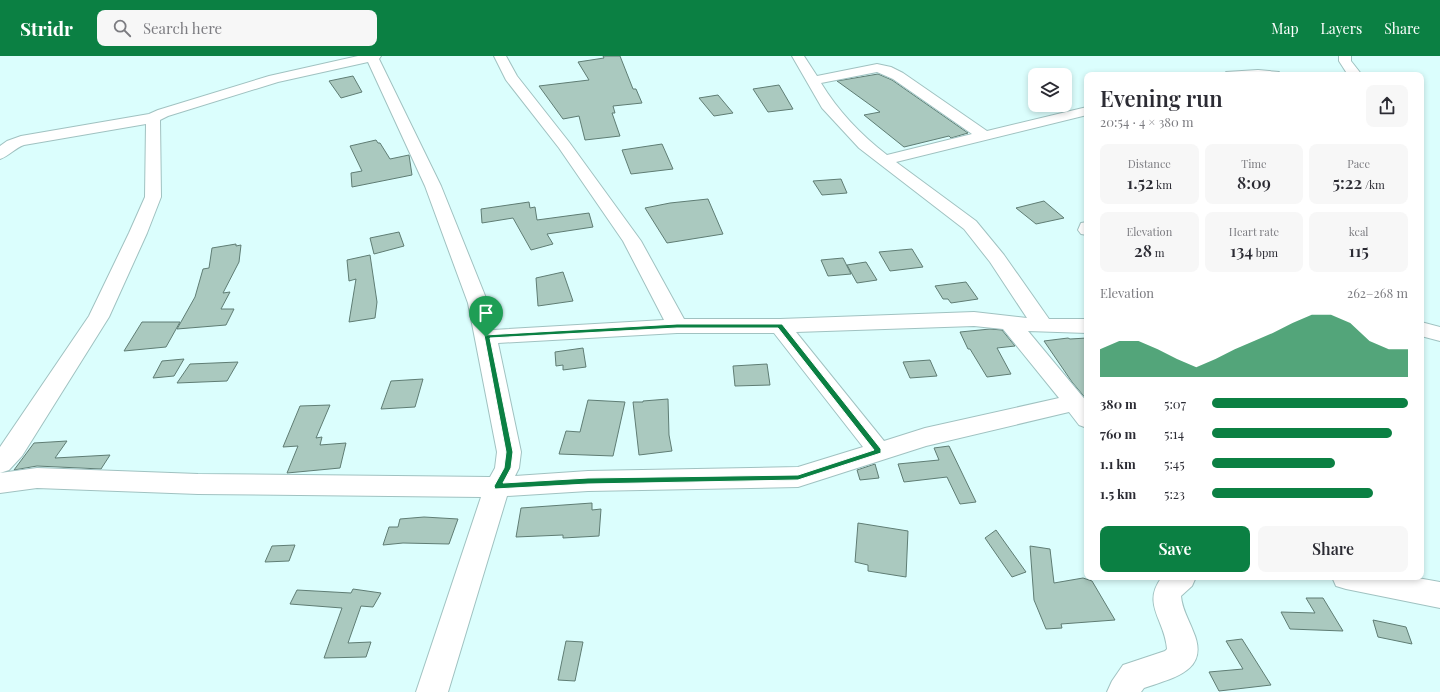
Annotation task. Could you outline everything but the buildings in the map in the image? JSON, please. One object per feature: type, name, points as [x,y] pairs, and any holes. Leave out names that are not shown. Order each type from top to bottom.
[{"type":"street","points":[[0,154],[12,144],[21,141],[153,118],[162,113],[274,79],[373,56],[398,114],[434,186],[478,303],[509,452],[507,468],[497,486],[432,692]]},
{"type":"street","points":[[500,56],[511,77],[564,145],[632,241],[677,326]]},
{"type":"street","points":[[798,56],[827,105],[864,144],[970,225],[997,259],[1042,326]]},
{"type":"street","points":[[1345,56],[1345,61],[1353,72]]},
{"type":"street","points":[[812,81],[870,69],[886,70],[898,76],[983,135]]},
{"type":"street","points":[[884,160],[1084,112]]},
{"type":"street","points":[[0,463],[13,449],[99,317],[138,234],[153,197],[153,118]]},
{"type":"street","points":[[486,337],[677,326],[780,326],[974,319],[1042,326],[1084,326]]},
{"type":"street","points":[[0,483],[37,478],[198,484],[497,486],[588,481],[798,478],[925,437],[1081,410],[1010,323]]},
{"type":"street","points":[[780,326],[879,451]]},
{"type":"street","points":[[1424,329],[1440,326]]},
{"type":"street","points":[[1424,330],[1440,334]]},
{"type":"street","points":[[1123,692],[1134,676],[1174,663],[1183,654],[1180,633],[1170,615],[1166,597],[1172,584],[1178,580]]},
{"type":"street","points":[[1362,580],[1440,595]]},
{"type":"route","points":[[677,326],[780,326],[879,451],[798,478],[588,481],[497,486],[507,468],[509,452],[486,337],[677,326]]}]
